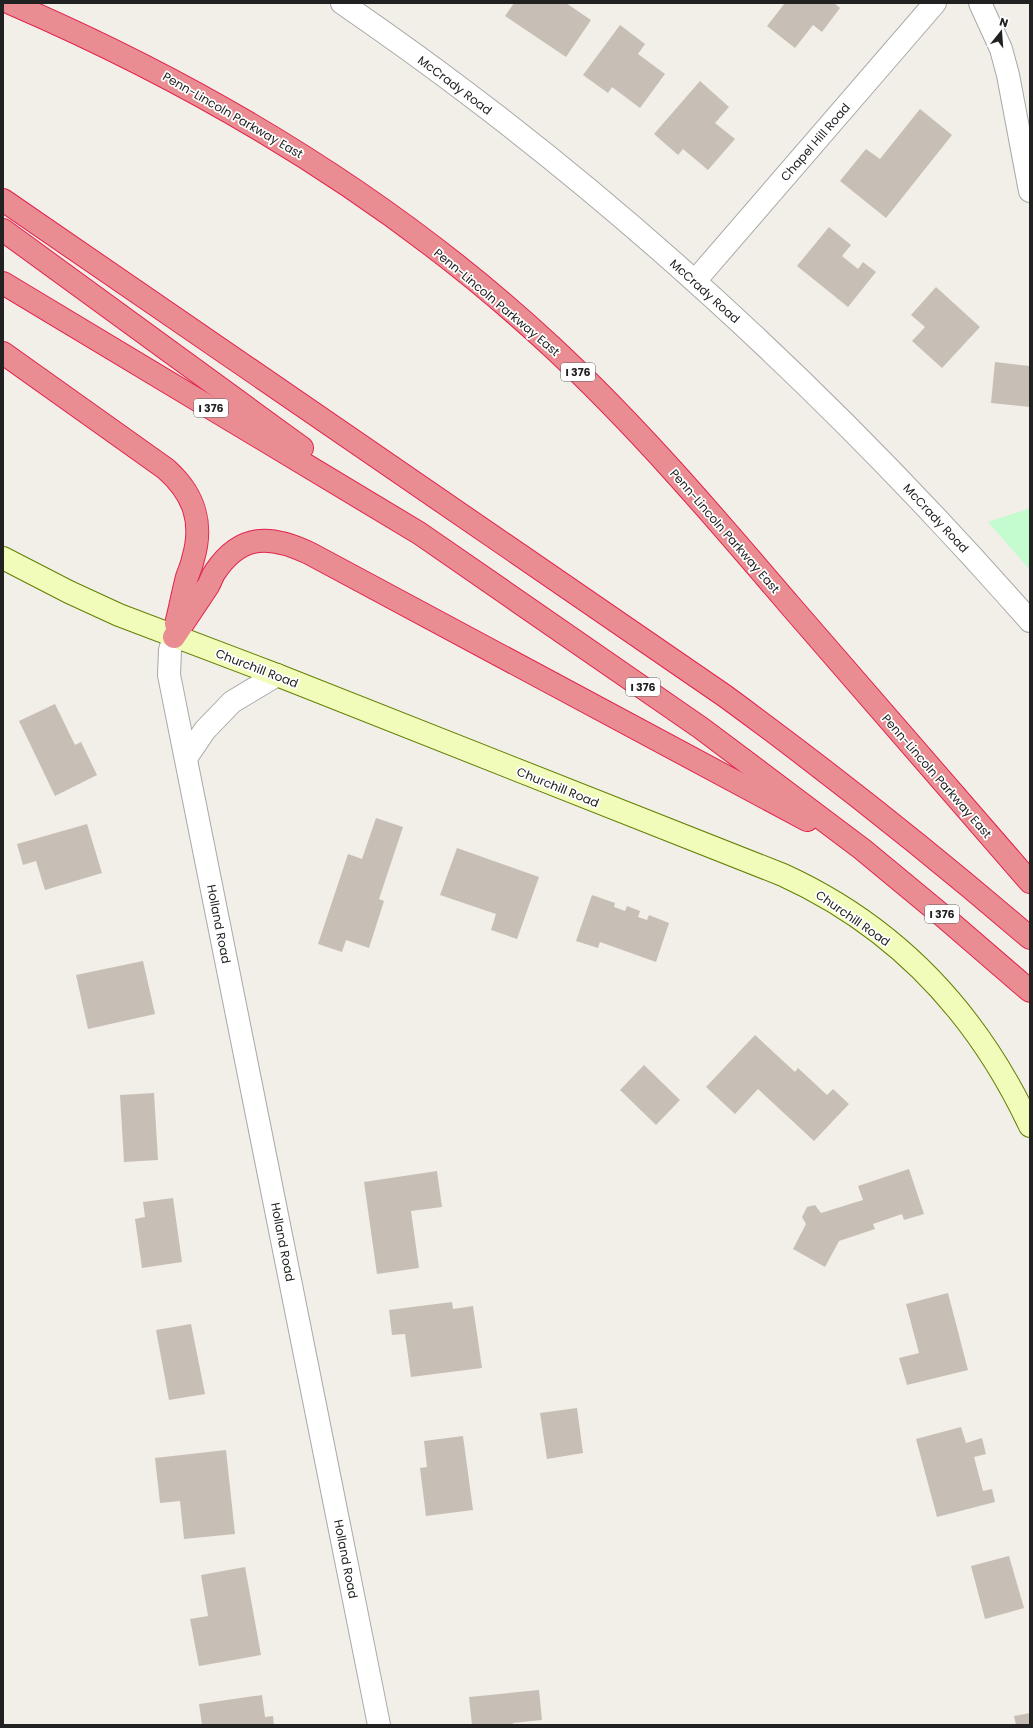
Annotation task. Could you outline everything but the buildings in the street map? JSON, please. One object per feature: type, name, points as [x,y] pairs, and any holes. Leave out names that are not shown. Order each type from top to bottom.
[{"type":"highway","name":"Penn-Lincoln Parkway East","points":[[10,3],[126,55],[232,112],[290,148],[396,220],[450,261],[548,343],[604,397],[683,481],[1030,882]]},
{"type":"highway","points":[[3,200],[731,701],[808,757],[886,818],[1030,938]]},
{"type":"highway","points":[[3,230],[418,533]]},
{"type":"highway","name":"I 376","points":[[3,283],[418,533],[702,728],[862,849],[1030,991]]},
{"type":"highway","points":[[3,353],[166,469],[179,480],[188,493],[196,514],[197,542],[174,637]]},
{"type":"highway","points":[[174,637],[215,572],[236,550],[249,543],[263,540],[279,541],[309,553],[862,849]]},
{"type":"street","name":"McCrady Road","points":[[342,3],[467,93],[529,141],[694,281],[823,402],[944,526],[1030,621]]},
{"type":"street","name":"Chapel Hill Road","points":[[694,281],[935,3]]},
{"type":"street","points":[[980,3],[1000,49],[1008,74],[1030,191]]},
{"type":"street","name":"Churchill Road","points":[[3,558],[69,592],[119,615],[277,675],[783,876],[836,903],[888,940],[918,966],[945,993],[968,1021],[989,1052],[1030,1126]]},
{"type":"street","name":"Holland Road","points":[[174,637],[170,650],[169,675],[379,1725]]},
{"type":"street","points":[[186,758],[205,730],[232,702],[277,675]]},
{"type":"green space","points":[[1030,508],[1030,570],[988,522]]}]
